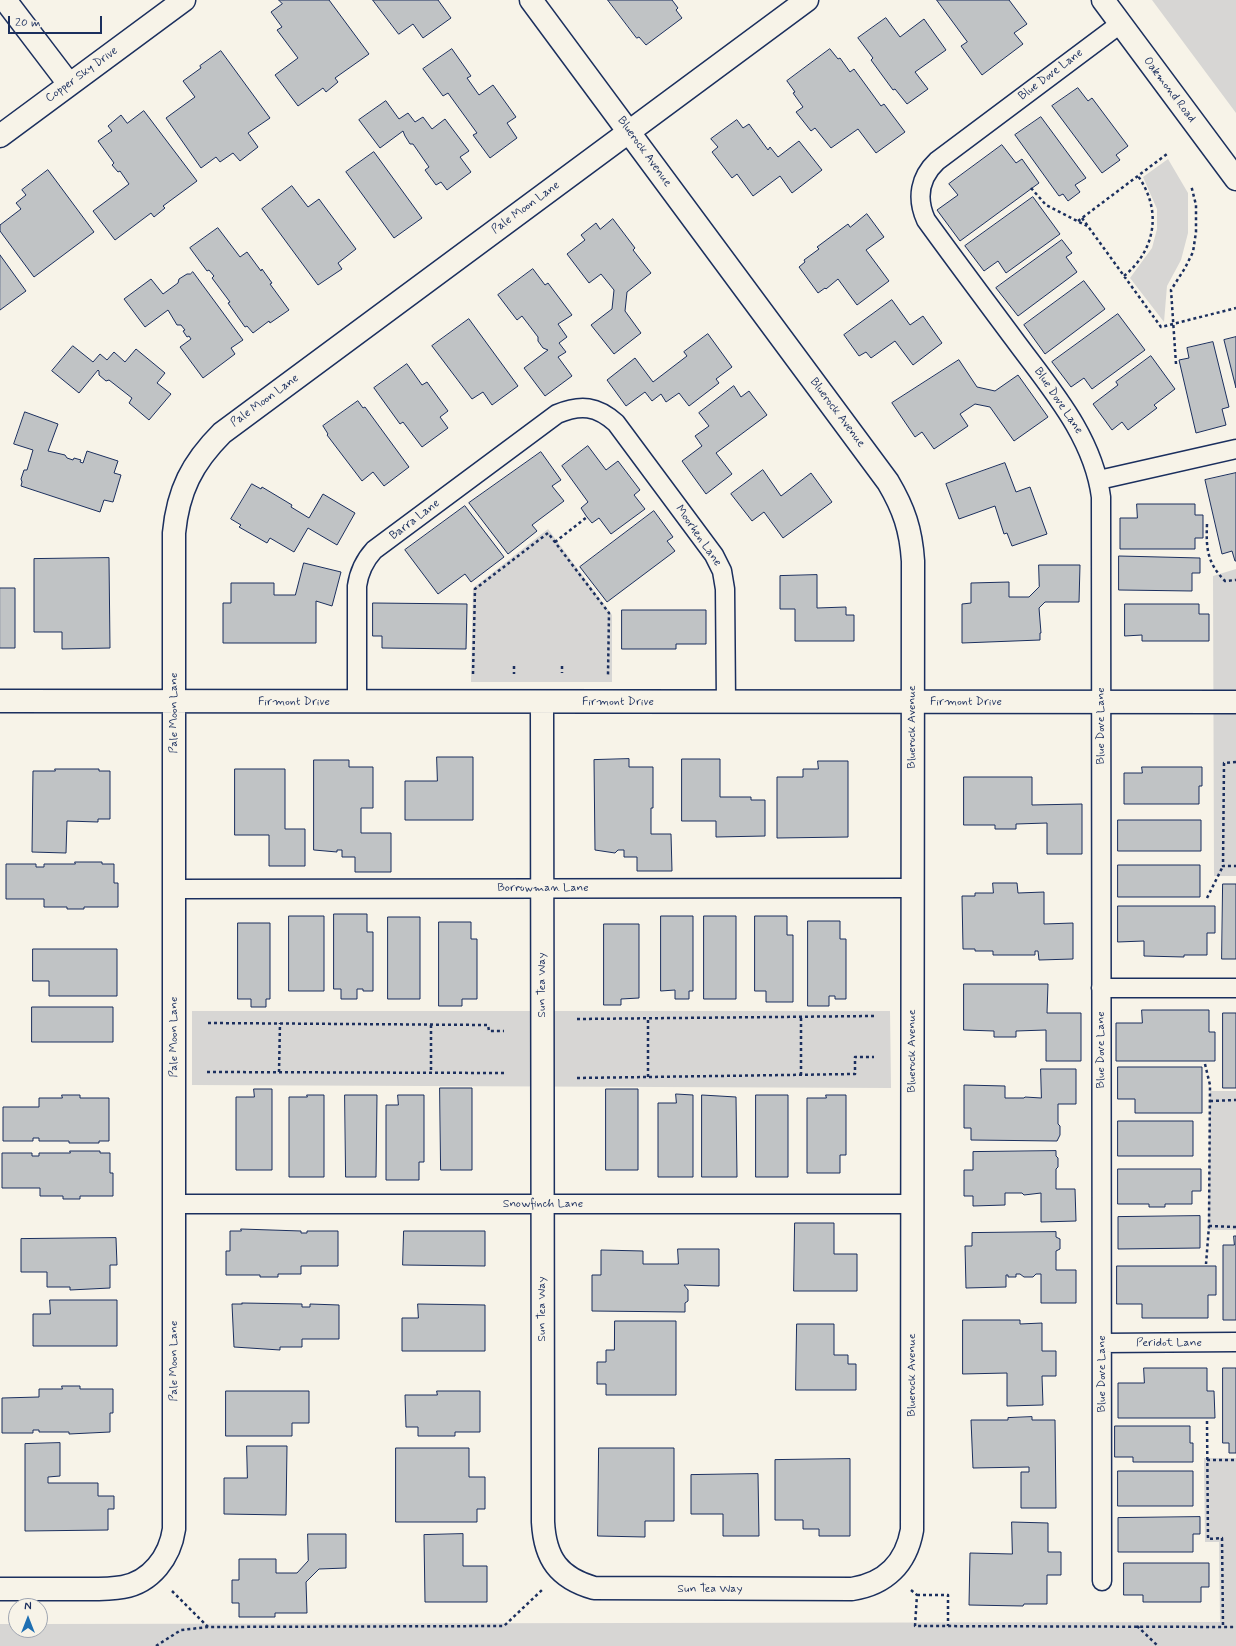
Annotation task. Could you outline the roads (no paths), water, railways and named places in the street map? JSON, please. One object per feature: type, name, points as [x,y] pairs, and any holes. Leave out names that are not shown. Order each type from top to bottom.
[{"type":"street","points":[[5,0],[70,84]]},
{"type":"street","name":"Copper Sky Drive","points":[[0,136],[184,0]]},
{"type":"street","name":"Bluerock Avenue","points":[[531,0],[888,482],[899,500],[907,519],[912,540],[912,1530],[906,1552],[892,1571]]},
{"type":"street","name":"Pale Moon Lane","points":[[0,1589],[112,1588],[135,1584],[154,1571],[162,1562],[172,1541],[174,1529],[174,533],[176,514],[187,478],[208,446],[222,433],[807,0]]},
{"type":"street","name":"Oakmond Road","points":[[1103,0],[1235,174]]},
{"type":"street","name":"Firmont Drive","points":[[0,701],[1236,702]]},
{"type":"street","name":"Sun Tea Way","points":[[542,702],[542,1522],[546,1548],[561,1571],[571,1579],[594,1588],[852,1589],[873,1584],[892,1571]]},
{"type":"lane","name":"Blue Dove Lane","points":[[1102,1581],[1102,513],[1099,480],[1091,457],[1072,420],[926,220],[920,198],[922,182],[931,167],[937,161],[1120,24]]},
{"type":"lane","name":"Barra Lane","points":[[357,702],[357,586],[359,576],[367,558],[374,550],[557,414],[571,409],[586,408]]},
{"type":"lane","name":"Moorhen Lane","points":[[586,408],[602,413],[616,423],[714,555],[722,571],[725,589],[726,702]]},
{"type":"lane","points":[[1099,480],[1236,449]]},
{"type":"lane","name":"Borrowman Lane","points":[[174,889],[912,888]]},
{"type":"lane","points":[[1101,988],[1236,988]]},
{"type":"lane","name":"Snowfinch Lane","points":[[174,1204],[912,1204]]},
{"type":"lane","name":"Peridot Lane","points":[[1102,1343],[1236,1342]]}]
